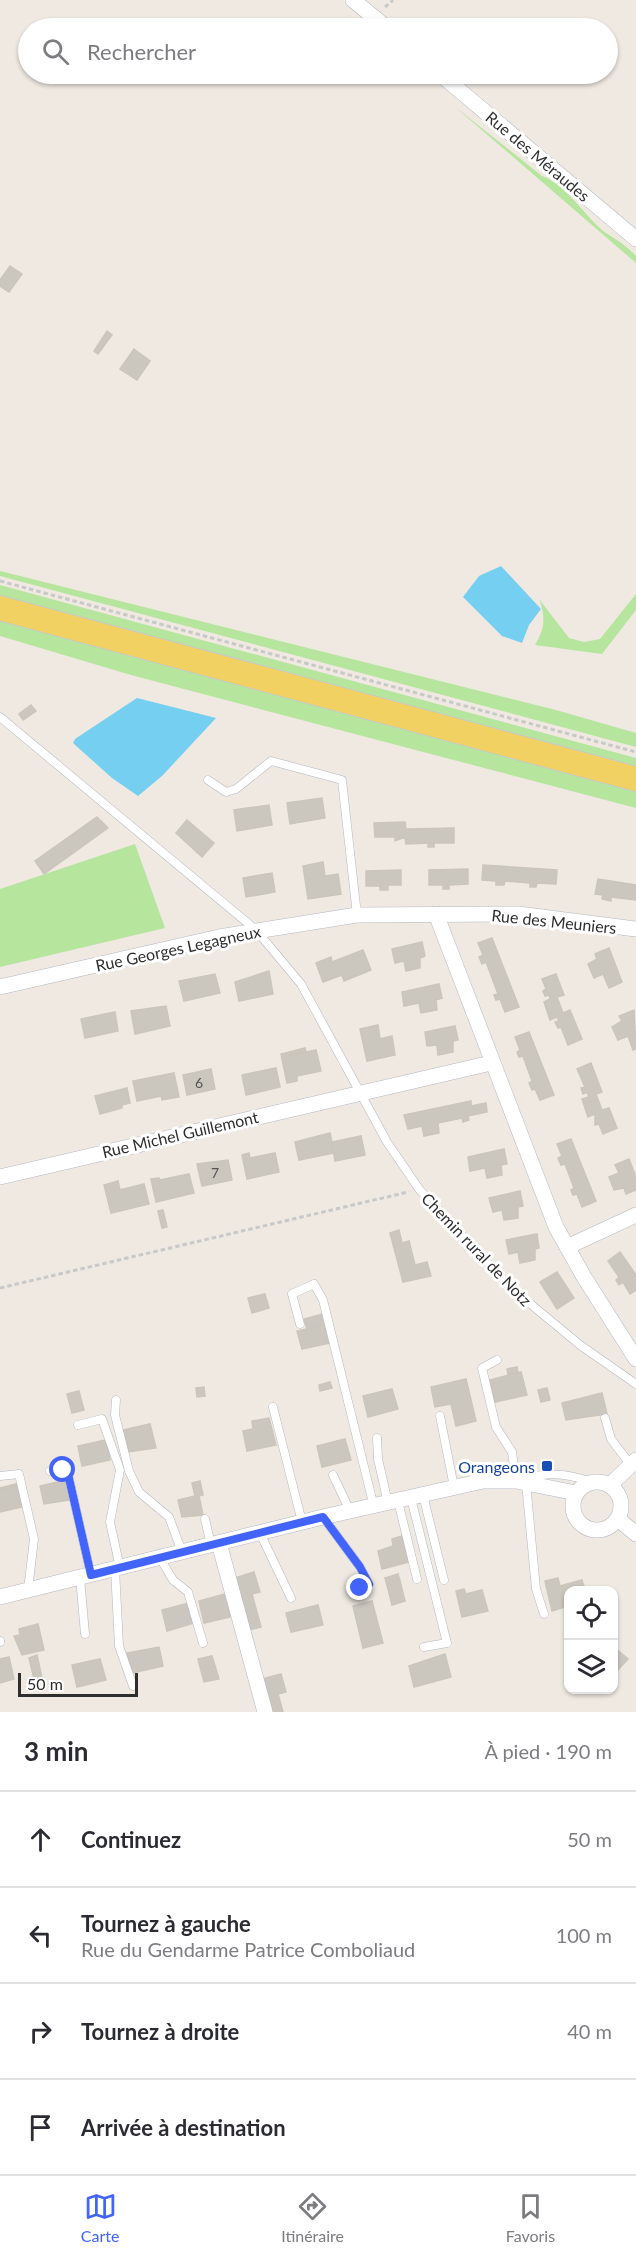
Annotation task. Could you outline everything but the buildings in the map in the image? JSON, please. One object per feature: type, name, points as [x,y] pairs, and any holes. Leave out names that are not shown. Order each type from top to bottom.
[{"type":"main road","points":[[0,608],[636,779]]},
{"type":"street","points":[[353,0],[375,18]]},
{"type":"street","name":"Rue des Méraudes","points":[[452,84],[636,239]]},
{"type":"street","points":[[436,914],[491,1063],[556,1227],[584,1277],[636,1359]]},
{"type":"street","name":"Rue des Meuniers","points":[[357,915],[518,914],[636,929]]},
{"type":"street","name":"Rue Georges Legagneux","points":[[0,987],[256,930],[357,915]]},
{"type":"street","points":[[361,1093],[491,1063]]},
{"type":"street","name":"Rue Michel Guillemont","points":[[0,1177],[361,1093]]},
{"type":"street","points":[[567,1247],[636,1215]]},
{"type":"street","points":[[610,1485],[633,1462]]},
{"type":"street","points":[[0,1597],[302,1522],[483,1481],[521,1482],[576,1493]]},
{"type":"street","points":[[591,1482],[610,1485],[621,1500],[618,1519],[604,1529],[588,1528],[576,1517],[573,1509],[576,1493],[591,1482]]},
{"type":"street","points":[[618,1519],[636,1534]]},
{"type":"street","points":[[215,1544],[265,1712]]},
{"type":"lane","name":"Chemin rural de Notz","points":[[0,717],[256,930],[300,984],[387,1142],[419,1190],[510,1287],[580,1346],[636,1384]]},
{"type":"lane","points":[[208,780],[226,792],[236,789],[271,761],[342,780],[357,915]]},
{"type":"lane","points":[[300,1324],[292,1294],[314,1284],[323,1300],[399,1501],[447,1643],[424,1647]]},
{"type":"lane","points":[[497,1360],[482,1368],[496,1427],[512,1452],[521,1482],[536,1589],[544,1614]]},
{"type":"lane","points":[[116,1400],[115,1415],[134,1482],[139,1492],[169,1517],[182,1552]]},
{"type":"lane","points":[[273,1407],[302,1522]]},
{"type":"lane","points":[[441,1416],[454,1487]]},
{"type":"lane","points":[[605,1418],[611,1438],[633,1462]]},
{"type":"lane","points":[[78,1425],[102,1419],[120,1470],[110,1522],[118,1568],[119,1646],[133,1686]]},
{"type":"lane","points":[[377,1438],[378,1459],[444,1580]]},
{"type":"lane","points":[[50,1471],[63,1470],[68,1474],[85,1576],[85,1634]]},
{"type":"lane","points":[[521,1482],[542,1473],[573,1475],[591,1482]]},
{"type":"lane","points":[[0,1476],[19,1474],[34,1539],[28,1590]]},
{"type":"lane","points":[[333,1474],[350,1511]]},
{"type":"lane","points":[[399,1501],[417,1579]]},
{"type":"lane","points":[[323,1517],[369,1584],[360,1588]]},
{"type":"lane","points":[[205,1519],[215,1544]]},
{"type":"lane","points":[[260,1533],[291,1598]]},
{"type":"lane","points":[[160,1558],[173,1580],[189,1592],[203,1642]]},
{"type":"path","points":[[0,581],[636,752]]},
{"type":"path","points":[[0,1288],[419,1190]]},
{"type":"green space","points":[[454,106],[542,176],[559,186],[599,227],[633,252],[636,256],[636,263]]},
{"type":"green space","points":[[0,571],[556,710],[636,733],[636,747],[0,576]]},
{"type":"green space","points":[[0,585],[636,758],[636,767],[0,597]]},
{"type":"green space","points":[[636,594],[636,610],[602,654],[535,645],[543,622],[543,611],[539,599],[569,638],[584,642],[600,639]]},
{"type":"green space","points":[[0,619],[636,790],[636,808],[131,675],[0,636]]},
{"type":"green space","points":[[135,844],[165,928],[0,967],[0,889]]},
{"type":"water","points":[[501,566],[541,609],[529,625],[522,643],[502,636],[463,597],[479,576]]},
{"type":"water","points":[[137,698],[216,718],[162,776],[138,796],[112,778],[73,743],[75,739]]},
{"type":"place","name":"Orangeons","points":[[547,1466]]},
{"type":"route","points":[[63,1470],[68,1474],[91,1575],[323,1517],[360,1567],[369,1584],[360,1588]]}]
